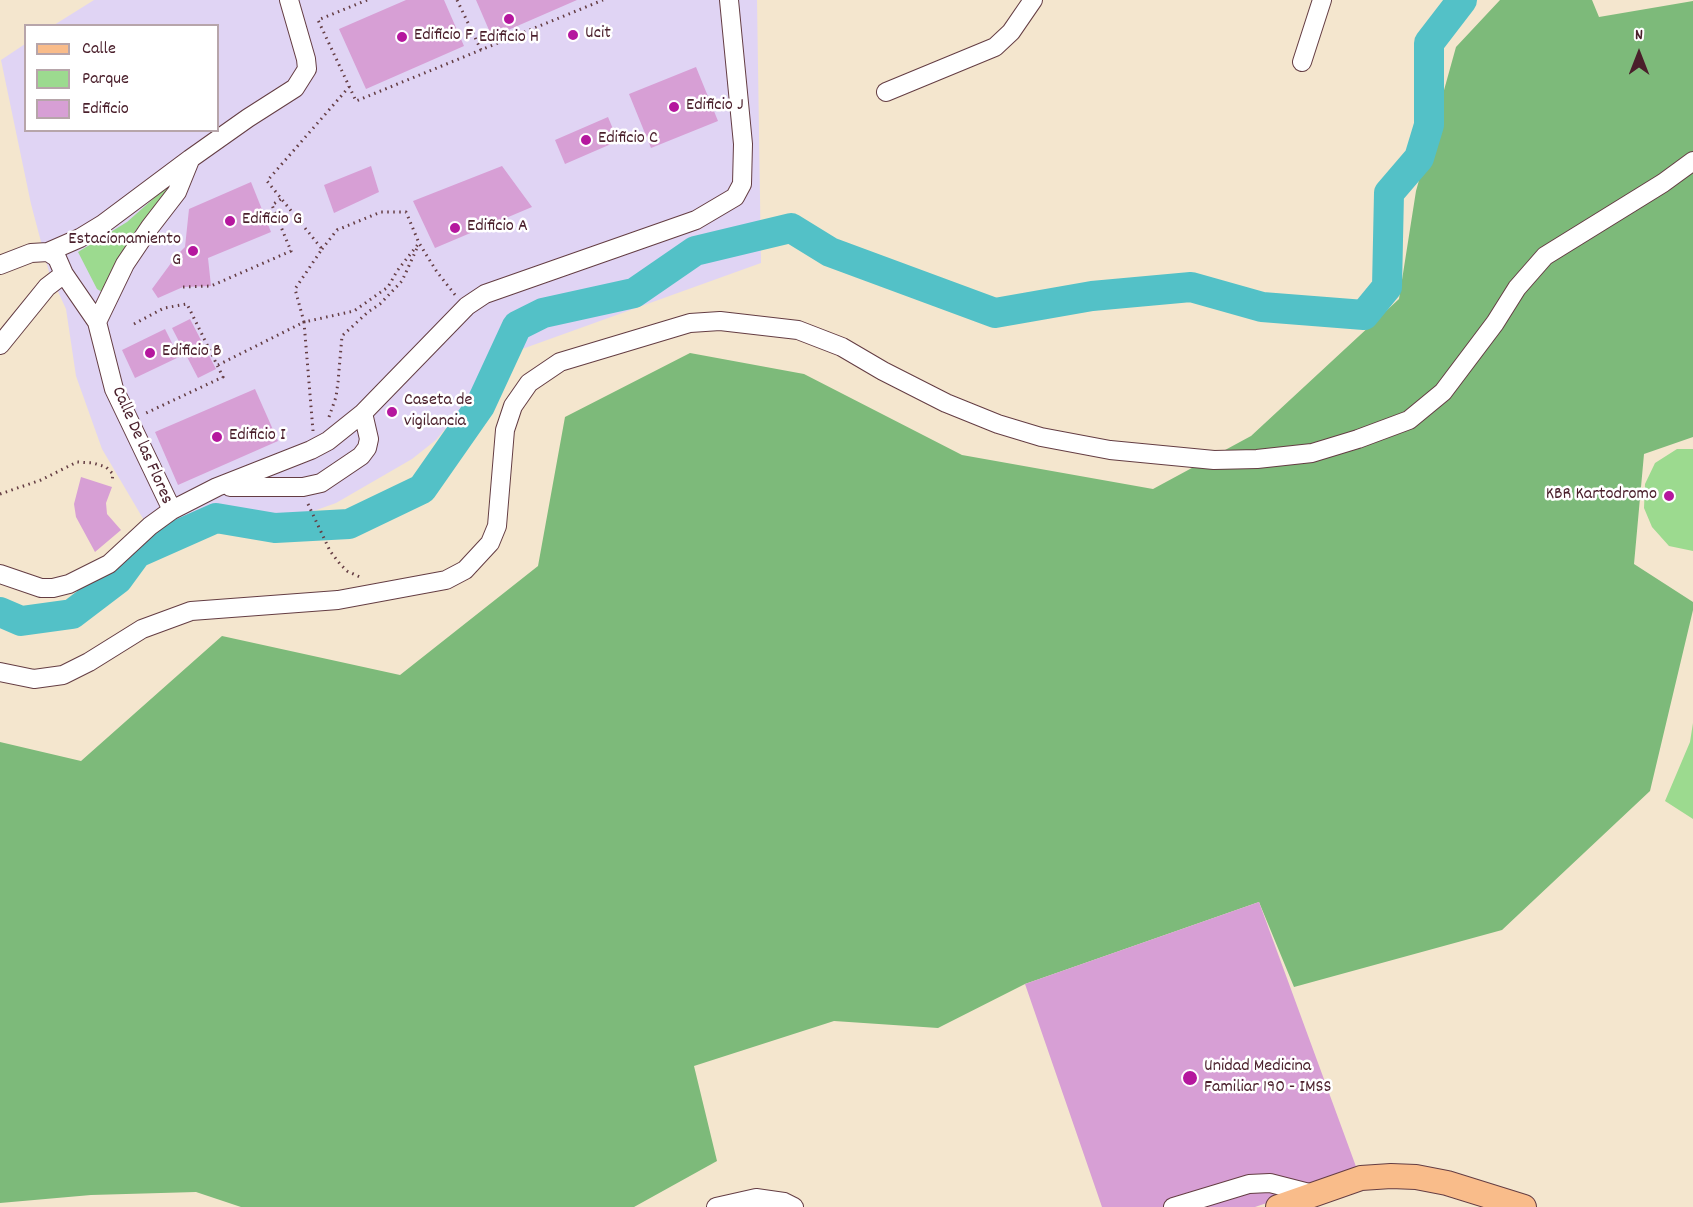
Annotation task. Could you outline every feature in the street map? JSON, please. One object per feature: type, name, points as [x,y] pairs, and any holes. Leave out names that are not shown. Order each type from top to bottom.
[{"type":"main road","points":[[1278,1207],[1361,1178],[1416,1177],[1447,1183],[1524,1207]]},
{"type":"street","points":[[0,265],[31,253],[48,252],[80,238],[103,224],[248,118],[295,88],[307,69],[289,0]]},
{"type":"street","points":[[172,510],[217,488],[328,441],[363,413],[467,306],[497,289],[696,220],[735,197],[742,184],[744,144],[729,0]]},
{"type":"street","points":[[886,92],[995,47],[1011,32],[1033,0]]},
{"type":"street","points":[[1302,62],[1322,0]]},
{"type":"street","points":[[97,322],[126,264],[150,227],[177,192],[190,159]]},
{"type":"street","points":[[0,672],[34,679],[63,675],[89,662],[142,629],[191,611],[338,600],[446,580],[465,570],[490,543],[497,526],[505,430],[513,406],[529,383],[560,362],[690,323],[720,321],[752,323],[798,330],[842,348],[946,403],[998,424],[1041,437],[1110,450],[1214,460],[1257,459],[1312,453],[1409,420],[1443,392],[1495,323],[1517,288],[1545,256],[1693,161]]},
{"type":"street","name":"Calle De las Flores","points":[[0,574],[41,588],[69,584],[110,564],[150,526],[172,510],[114,389],[97,322],[64,274],[57,258],[48,252]]},
{"type":"street","points":[[0,345],[46,287],[64,274]]},
{"type":"street","points":[[217,488],[303,487],[321,483],[361,456],[367,448],[369,439],[363,413]]},
{"type":"street","points":[[1173,1207],[1249,1184],[1270,1183],[1313,1194]]},
{"type":"street","points":[[716,1207],[756,1198],[784,1202],[794,1207]]},
{"type":"path","points":[[367,0],[318,20],[356,102],[603,0]]},
{"type":"path","points":[[456,0],[481,50]]},
{"type":"path","points":[[321,249],[267,181],[349,87]]},
{"type":"path","points":[[183,287],[211,285],[291,251],[272,205],[280,199]]},
{"type":"path","points":[[311,450],[313,432],[304,322],[295,288],[321,249],[337,230],[381,212],[406,212],[419,243],[454,295],[467,306]]},
{"type":"path","points":[[218,365],[304,322],[354,310],[363,305],[388,287],[397,271],[419,243]]},
{"type":"path","points":[[326,423],[336,397],[342,336],[380,304],[402,281],[419,243]]},
{"type":"path","points":[[134,324],[164,308],[187,304],[223,377],[139,416]]},
{"type":"path","points":[[0,494],[41,480],[77,462],[106,467],[113,474],[112,481]]},
{"type":"path","points":[[310,511],[330,551],[347,571],[385,590]]},
{"type":"shaded area","points":[[94,0],[757,0],[761,263],[486,362],[468,401],[436,440],[412,459],[336,503],[280,523],[216,518],[158,544],[102,449],[76,376],[66,309],[49,272],[31,204],[1,60],[24,45],[24,132],[219,132],[219,24],[56,24]]},
{"type":"green space","points":[[1500,0],[1592,0],[1599,17],[1693,1],[1693,437],[1644,454],[1634,564],[1693,602],[1693,610],[1650,791],[1502,930],[1294,987],[1259,902],[1025,984],[938,1028],[834,1021],[694,1066],[717,1161],[634,1207],[241,1207],[196,1192],[91,1195],[0,1203],[0,742],[81,761],[222,636],[400,675],[538,566],[565,417],[690,353],[804,374],[962,455],[1153,489],[1251,436],[1399,299],[1416,191],[1456,47]]},
{"type":"green space","points":[[179,176],[136,230],[102,292],[97,289],[78,252],[127,222]]},
{"type":"green space","name":"KBR Kartodromo","points":[[1677,449],[1693,449],[1693,551],[1669,546],[1652,527],[1644,508],[1645,484],[1655,463]]},
{"type":"green space","points":[[1693,723],[1693,819],[1665,801],[1690,742]]},
{"type":"building","name":"Edificio F","points":[[406,0],[444,0],[464,46],[366,89],[339,29]]},
{"type":"building","name":"Edificio H","points":[[476,0],[577,0],[492,37]]},
{"type":"building","name":"Edificio J","points":[[696,67],[718,121],[651,148],[629,94]]},
{"type":"building","name":"Edificio C","points":[[608,117],[618,141],[565,164],[555,140]]},
{"type":"building","points":[[371,166],[379,192],[334,213],[324,185]]},
{"type":"building","name":"Edificio A","points":[[502,166],[532,207],[435,248],[413,201]]},
{"type":"building","name":"Edificio G","points":[[251,182],[271,232],[208,258],[211,286],[183,287],[158,298],[152,289],[185,247],[189,209]]},
{"type":"building","points":[[190,319],[216,369],[198,378],[172,328]]},
{"type":"building","name":"Edificio B","points":[[165,329],[179,357],[135,378],[122,350]]},
{"type":"building","name":"Edificio I","points":[[255,389],[278,441],[178,485],[155,432]]},
{"type":"building","name":"Caseta de vigilancia","points":[[396,406],[397,415],[388,417],[387,408]]},
{"type":"building","points":[[81,477],[112,487],[106,503],[107,514],[121,530],[95,552],[76,517],[74,504]]},
{"type":"building","name":"Unidad Medicina Familiar 190 - IMSS","points":[[1259,902],[1358,1172],[1255,1207],[1102,1207],[1025,984]]},
{"type":"waterway","points":[[0,612],[21,621],[72,614],[118,579],[137,553],[216,518],[275,528],[349,524],[422,489],[480,406],[517,326],[543,313],[634,293],[695,251],[791,228],[830,252],[995,313],[1092,296],[1191,287],[1262,307],[1364,315],[1387,287],[1389,193],[1419,158],[1429,125],[1429,43],[1462,0]]},
{"type":"place","name":"Edificio H","points":[[509,19]]},
{"type":"place","name":"Ucit","points":[[573,35]]},
{"type":"place","name":"Edificio F","points":[[402,37]]},
{"type":"place","name":"Edificio J","points":[[674,107]]},
{"type":"place","name":"Edificio C","points":[[586,140]]},
{"type":"place","name":"Edificio G","points":[[230,221]]},
{"type":"place","name":"Edificio A","points":[[455,228]]},
{"type":"place","name":"Estacionamiento G","points":[[193,251]]},
{"type":"place","name":"Edificio B","points":[[150,353]]},
{"type":"place","name":"Caseta de vigilancia","points":[[392,412]]},
{"type":"place","name":"Edificio I","points":[[217,437]]},
{"type":"place","name":"KBR Kartodromo","points":[[1669,496]]},
{"type":"place","name":"Unidad Medicina Familiar 190 - IMSS","points":[[1190,1078]]}]
